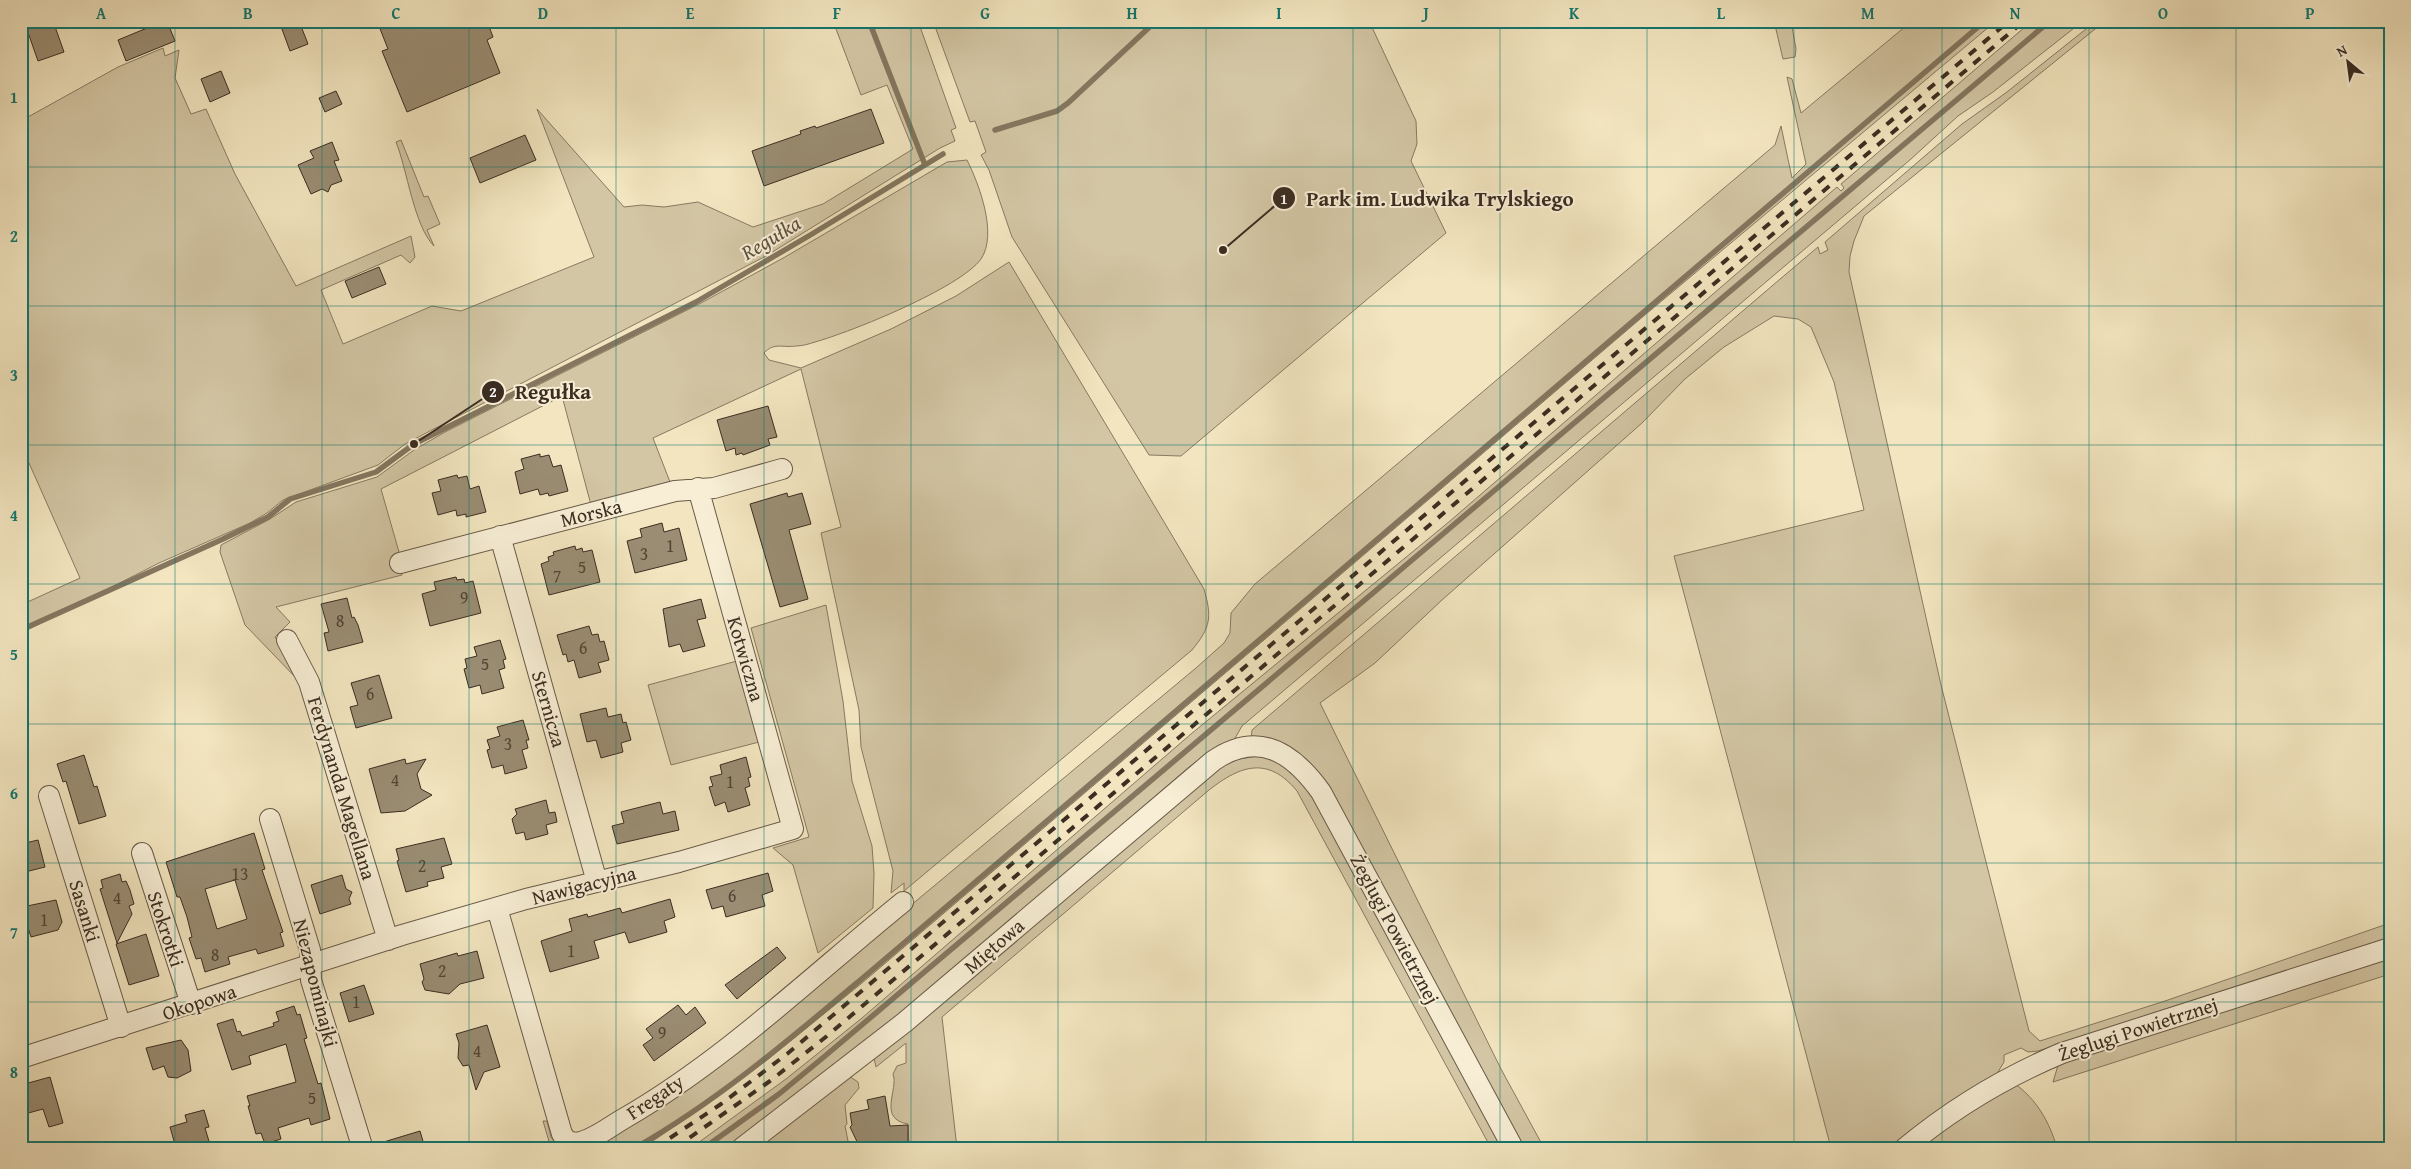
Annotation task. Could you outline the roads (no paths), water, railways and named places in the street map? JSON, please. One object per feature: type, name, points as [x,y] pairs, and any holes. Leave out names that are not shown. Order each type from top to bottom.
[{"type":"street","name":"Morska","points":[[400,563],[674,491],[714,488],[782,469]]},
{"type":"street","name":"Kotwiczna","points":[[698,488],[793,829]]},
{"type":"street","name":"Sternicza","points":[[500,536],[598,882]]},
{"type":"street","name":"Ferdynanda Magellana","points":[[287,640],[309,682],[382,942]]},
{"type":"street","name":"Miętowa","points":[[742,1148],[905,1022],[1213,761],[1234,749],[1247,746]]},
{"type":"street","name":"Żeglugi Powietrznej","points":[[1247,746],[1271,748],[1291,758],[1321,792],[1513,1148]]},
{"type":"street","name":"Sasanki","points":[[48,796],[120,1027]]},
{"type":"street","name":"Niezapominajki","points":[[270,819],[310,950],[311,980],[362,1146]]},
{"type":"street","name":"Nawigacyjna","points":[[382,942],[497,908],[679,862],[793,829]]},
{"type":"street","name":"Stokrotki","points":[[142,853],[191,1004]]},
{"type":"street","name":"Fregaty","points":[[497,908],[562,1134],[567,1141],[576,1144],[619,1122],[668,1090],[751,1028],[904,902]]},
{"type":"street","name":"Okopowa","points":[[21,1058],[382,942]]},
{"type":"street","name":"Żeglugi Powietrznej","points":[[1905,1148],[1956,1110],[1993,1086],[2028,1067],[2062,1053],[2390,948]]},
{"type":"waterway","points":[[869,21],[925,165]]},
{"type":"waterway","name":"Regułka","points":[[995,130],[1057,111],[1156,21]]},
{"type":"waterway","points":[[635,1148],[698,1109],[815,1018],[1985,21]]},
{"type":"waterway","points":[[704,1148],[779,1094],[825,1056],[2050,21]]},
{"type":"waterway","name":"Regułka","points":[[21,630],[223,539],[268,517],[290,499],[376,472],[414,444],[696,302],[943,154]]},
{"type":"railway","points":[[655,1148],[721,1104],[787,1054],[2009,21]]},
{"type":"railway","points":[[675,1148],[770,1081],[827,1036],[2024,21]]},
{"type":"place","name":"Park im. Ludwika Trylskiego","points":[[1223,250]]},
{"type":"place","name":"Regułka","points":[[414,444]]}]
